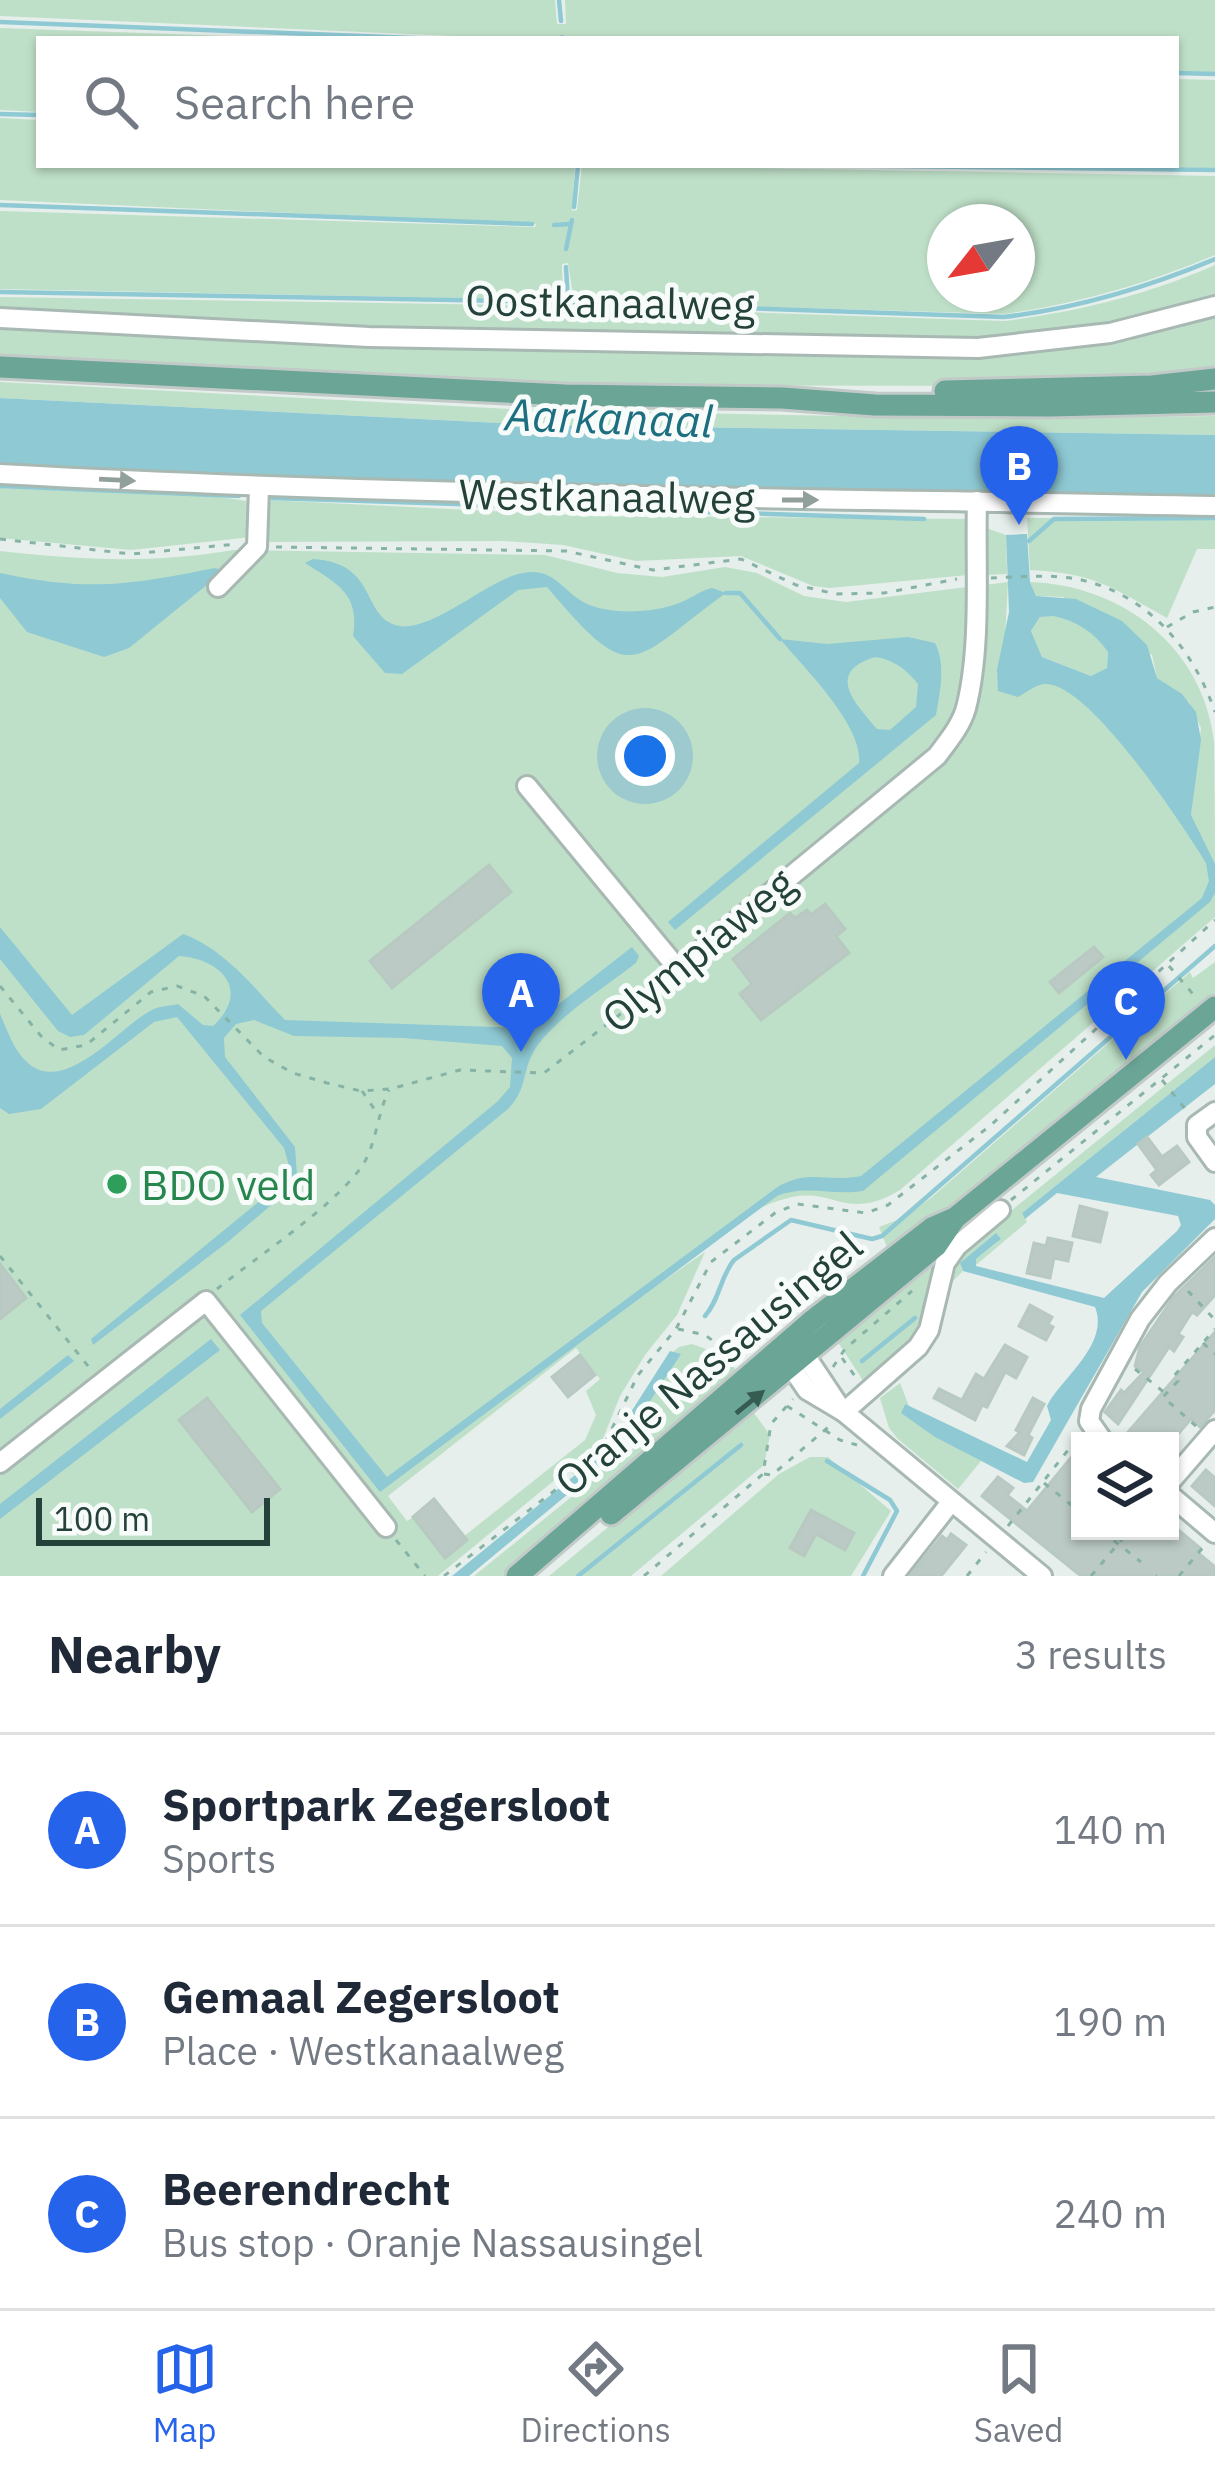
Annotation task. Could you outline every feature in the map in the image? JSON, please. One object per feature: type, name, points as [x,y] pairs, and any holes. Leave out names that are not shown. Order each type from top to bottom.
[{"type":"main road","points":[[0,367],[565,395],[977,406],[1215,402]]},
{"type":"main road","points":[[812,399],[1152,386],[1215,379]]},
{"type":"main road","name":"Oranje Nassausingel","points":[[534,1576],[936,1246],[956,1218],[1207,1004]]},
{"type":"main road","name":"Oranje Nassausingel","points":[[517,1576],[780,1347],[932,1228],[956,1218]]},
{"type":"street","name":"Oostkanaalweg","points":[[0,318],[370,337],[978,348],[1110,333],[1215,306]]},
{"type":"street","name":"Westkanaalweg","points":[[0,474],[259,488],[678,500],[1215,506]]},
{"type":"street","points":[[218,586],[257,547],[259,488]]},
{"type":"street","name":"Olympiaweg","points":[[678,969],[937,756],[955,732],[965,711],[972,667],[976,501]]},
{"type":"street","points":[[527,786],[678,969]]},
{"type":"street","points":[[1215,1112],[1197,1126],[1197,1136],[1215,1162]]},
{"type":"street","points":[[844,1412],[918,1348],[929,1330],[945,1263],[957,1246],[1000,1210]]},
{"type":"street","points":[[1097,1432],[1091,1409],[1140,1319],[1215,1238]]},
{"type":"street","points":[[0,1463],[206,1300],[386,1527]]},
{"type":"street","points":[[780,1347],[823,1377],[844,1412]]},
{"type":"street","points":[[797,1362],[806,1390],[844,1412],[1042,1576]]},
{"type":"street","points":[[1179,1472],[1212,1434]]},
{"type":"street","points":[[892,1576],[951,1502]]},
{"type":"street","points":[[1179,1503],[1215,1533]]},
{"type":"path","points":[[0,539],[131,554],[231,543],[566,551],[653,570],[741,559],[796,585],[836,594],[884,593],[949,579],[975,579]]},
{"type":"path","points":[[1005,578],[1078,579],[1138,603],[1166,628],[1204,679],[1215,712]]},
{"type":"path","points":[[1166,628],[1193,611],[1215,608]]},
{"type":"path","points":[[444,1576],[554,1491],[605,1443],[638,1375],[676,1329],[712,1262],[775,1214],[797,1204],[866,1213],[888,1205],[992,1125],[1170,967],[1215,920]]},
{"type":"path","points":[[1170,967],[1207,1004]]},
{"type":"path","name":"Olympiaweg","points":[[0,986],[41,1036],[59,1050],[86,1045],[152,992],[177,986],[204,996],[264,1057],[293,1072],[361,1091],[390,1089],[460,1070],[544,1073],[678,969]]},
{"type":"path","points":[[1000,1210],[1215,1035]]},
{"type":"path","points":[[1161,1078],[1190,1116]]},
{"type":"path","points":[[206,1300],[337,1193],[363,1166],[390,1089]]},
{"type":"path","points":[[361,1091],[378,1114]]},
{"type":"path","points":[[0,1256],[100,1382]]},
{"type":"path","points":[[1175,1277],[1215,1320]]},
{"type":"path","points":[[823,1377],[845,1349],[912,1292]]},
{"type":"path","points":[[676,1329],[705,1335],[725,1347],[750,1373]]},
{"type":"path","points":[[1212,1434],[1163,1397],[1178,1382],[1173,1377],[1215,1330]]},
{"type":"path","points":[[1203,1343],[1215,1354]]},
{"type":"path","points":[[1118,1359],[1166,1394]]},
{"type":"path","points":[[644,1576],[763,1474],[770,1424],[806,1390]]},
{"type":"path","points":[[785,1405],[858,1445]]},
{"type":"path","points":[[763,1474],[772,1475],[844,1412]]},
{"type":"path","points":[[967,1576],[1071,1446]]},
{"type":"path","points":[[1042,1482],[1071,1505]]},
{"type":"path","points":[[386,1527],[425,1576]]},
{"type":"path","points":[[1179,1576],[1215,1533]]},
{"type":"path","points":[[1113,1540],[1141,1562]]},
{"type":"path","points":[[1091,1576],[1121,1540]]},
{"type":"green space","points":[[0,0],[555,0],[557,24],[566,24],[565,0],[1215,0],[1215,73],[1179,72],[1179,36],[455,36],[0,16]]},
{"type":"green space","points":[[0,28],[228,36],[36,36],[36,112],[0,110]]},
{"type":"green space","points":[[1179,79],[1215,80],[1215,168],[1179,167]]},
{"type":"green space","points":[[0,118],[36,120],[36,168],[575,168],[572,211],[577,210],[582,168],[1215,176],[1215,255],[1111,292],[1035,309],[1035,204],[927,204],[927,312],[574,301],[568,263],[562,264],[563,300],[0,289],[0,211],[535,227],[0,200]]},
{"type":"green space","points":[[1215,265],[1215,301],[1149,320],[986,341],[467,335],[0,309],[0,297],[569,306],[1004,321],[1111,301]]},
{"type":"green space","points":[[1215,312],[1215,370],[1056,386],[562,385],[0,362],[0,325],[520,349],[960,354],[1064,350]]},
{"type":"green space","points":[[0,382],[530,410],[1007,419],[1215,416],[1215,435],[542,425],[0,398]]},
{"type":"green space","points":[[0,488],[213,496],[254,502],[252,537],[131,550],[0,538]]},
{"type":"green space","points":[[268,500],[592,516],[968,519],[968,575],[830,588],[813,586],[741,556],[636,561],[563,545],[504,541],[267,542]]},
{"type":"green space","points":[[1027,518],[1215,518],[1215,549],[1197,549],[1167,618],[1088,579],[1030,570]]},
{"type":"green space","points":[[983,527],[1006,535],[1007,574],[986,575]]},
{"type":"green space","points":[[233,550],[545,555],[617,573],[662,577],[725,567],[757,573],[804,596],[846,602],[1008,582],[1005,638],[1085,687],[1191,814],[1201,728],[1189,702],[1157,678],[1152,655],[1063,597],[1036,596],[1030,582],[1096,595],[1152,627],[1175,650],[1207,707],[1214,741],[1215,917],[900,1190],[867,1203],[807,1195],[772,1203],[716,1235],[650,1290],[705,1252],[677,1315],[620,1396],[602,1441],[438,1576],[0,1576],[0,551],[116,559]],"holes":[[[576,1348],[600,1379],[586,1391],[596,1415],[585,1440],[443,1553],[415,1516],[407,1521],[388,1496]]]},
{"type":"green space","points":[[1053,615],[1097,638],[1108,652],[1107,668],[1091,676],[1042,657],[1031,631],[1040,617]]},
{"type":"green space","points":[[1215,962],[1215,994],[1058,1126],[889,1252],[879,1227],[905,1217],[932,1197],[1190,972],[1193,978]]},
{"type":"green space","points":[[1215,1045],[1215,1057],[1022,1213],[1027,1222],[976,1265],[976,1259],[1001,1240],[961,1267],[963,1271],[953,1281],[958,1260],[985,1232]]},
{"type":"green space","points":[[940,1251],[930,1326],[864,1382],[834,1336]]},
{"type":"green space","points":[[692,1344],[717,1353],[746,1378],[508,1576],[474,1576],[596,1477],[669,1355]]},
{"type":"green space","points":[[900,1383],[909,1406],[905,1404],[901,1413],[981,1461],[958,1489],[889,1428],[880,1398]]},
{"type":"green space","points":[[751,1409],[770,1435],[764,1465],[631,1576],[549,1576]]},
{"type":"green space","points":[[810,1457],[828,1457],[891,1511],[851,1576],[661,1576],[779,1474]]},
{"type":"water","name":"Aarkanaal","points":[[0,398],[542,425],[1215,435],[1215,495],[607,486],[0,464]]},
{"type":"water","points":[[1027,534],[1030,582],[1036,596],[1076,599],[1122,621],[1147,645],[1157,678],[1182,694],[1196,712],[1201,740],[1191,815],[1215,864],[1215,893],[1210,902],[863,1191],[798,1191],[777,1196],[380,1492],[240,1315],[498,1101],[510,1087],[512,1058],[502,1046],[294,1036],[254,1020],[236,1024],[224,1038],[225,1057],[295,1147],[297,1176],[290,1189],[229,1241],[93,1345],[91,1339],[283,1182],[289,1166],[284,1148],[177,1017],[154,1022],[41,1109],[9,1114],[0,1108],[0,1014],[28,1063],[43,1071],[58,1071],[92,1055],[156,1008],[178,1004],[203,1025],[213,1026],[230,1001],[230,989],[219,970],[179,956],[84,1035],[70,1037],[58,1031],[0,959],[0,927],[72,1015],[183,934],[226,960],[285,1020],[528,1028],[632,947],[639,956],[543,1039],[508,1109],[261,1311],[262,1323],[387,1477],[776,1188],[808,1177],[861,1176],[1202,898],[1209,881],[1206,863],[1108,729],[1062,689],[1044,684],[1018,697],[998,691],[997,670],[1009,612],[1006,535]],"holes":[[[1040,617],[1061,618],[1084,628],[1103,645],[1108,652],[1107,668],[1091,676],[1042,657],[1031,631]]]},
{"type":"water","points":[[313,559],[348,569],[384,619],[395,625],[425,622],[523,573],[543,574],[587,604],[621,611],[669,606],[712,588],[726,593],[650,649],[633,655],[616,653],[598,641],[547,587],[518,590],[402,674],[385,673],[353,636],[353,609],[344,591],[305,563]]},
{"type":"water","points":[[215,568],[224,571],[129,648],[104,657],[27,632],[0,598],[0,573],[59,583],[108,584]]},
{"type":"water","points":[[908,637],[935,643],[941,669],[936,715],[675,930],[668,922],[859,763],[858,748],[842,715],[780,639],[827,644]],"holes":[[[875,657],[918,684],[916,707],[890,730],[877,729],[849,690],[851,671]]]},
{"type":"water","points":[[1215,1057],[1215,1084],[1096,1177],[1210,1200],[1215,1219],[1142,1292],[1033,1482],[1024,1483],[935,1437],[901,1413],[905,1404],[1027,1462],[1051,1420],[1047,1406],[1096,1335],[1095,1307],[963,1271],[960,1263],[996,1233],[1001,1239],[976,1259],[976,1266],[1104,1298],[1177,1231],[1178,1216],[1057,1193],[1025,1219],[1022,1213]]},
{"type":"water","points":[[211,1339],[220,1350],[0,1519],[0,1504]]},
{"type":"water","points":[[670,1351],[681,1354],[614,1456],[469,1576],[452,1576],[608,1448]]},
{"type":"water","points":[[68,1355],[74,1361],[0,1419],[0,1409]]},
{"type":"building","points":[[489,865],[511,892],[392,988],[370,961]]},
{"type":"building","points":[[825,904],[845,929],[836,936],[849,953],[761,1020],[740,994],[752,984],[733,959],[790,913],[795,918],[807,910],[811,915]]},
{"type":"building","points":[[1094,947],[1103,957],[1059,993],[1050,982]]},
{"type":"building","points":[[1147,1137],[1162,1157],[1177,1146],[1189,1162],[1159,1185],[1151,1175],[1157,1170],[1138,1144]]},
{"type":"building","points":[[1080,1206],[1107,1213],[1100,1242],[1073,1236]]},
{"type":"building","points":[[1048,1238],[1072,1243],[1068,1261],[1054,1258],[1050,1278],[1027,1273],[1034,1243],[1046,1246]]},
{"type":"building","points":[[1215,1257],[1215,1295],[1197,1315],[1192,1312],[1174,1351],[1169,1347],[1118,1424],[1105,1412],[1121,1390],[1124,1393],[1144,1372],[1135,1366],[1140,1347],[1173,1298]]},
{"type":"building","points":[[0,1264],[26,1298],[0,1319]]},
{"type":"building","points":[[790,1294],[799,1304],[782,1318],[773,1307]]},
{"type":"building","points":[[1030,1305],[1052,1317],[1046,1340],[1019,1326]]},
{"type":"building","points":[[1215,1332],[1215,1410],[1200,1427],[1191,1419],[1179,1433],[1128,1432]]},
{"type":"building","points":[[1005,1345],[1027,1357],[1016,1378],[1005,1372],[975,1420],[934,1398],[939,1389],[962,1400],[976,1374],[984,1379]]},
{"type":"building","points":[[580,1355],[595,1375],[568,1397],[552,1377]]},
{"type":"building","points":[[207,1398],[280,1489],[252,1512],[179,1420]]},
{"type":"building","points":[[1033,1398],[1044,1404],[1024,1455],[1007,1446],[1020,1432],[1016,1430]]},
{"type":"building","points":[[1071,1458],[1071,1540],[1179,1540],[1179,1530],[1200,1548],[1197,1552],[1215,1567],[1215,1576],[1081,1576],[982,1496],[998,1477],[1013,1488],[1007,1495],[1027,1511]]},
{"type":"building","points":[[1206,1470],[1215,1478],[1215,1506],[1192,1486]]},
{"type":"building","points":[[434,1499],[467,1540],[445,1558],[413,1517]]},
{"type":"building","points":[[811,1510],[854,1533],[845,1550],[816,1534],[804,1556],[790,1548]]},
{"type":"building","points":[[951,1534],[966,1545],[941,1576],[910,1576],[942,1536],[947,1540]]},
{"type":"waterway","points":[[559,0],[561,21]]},
{"type":"waterway","points":[[0,22],[361,36]]},
{"type":"waterway","points":[[1179,73],[1215,74]]},
{"type":"waterway","points":[[0,114],[36,115]]},
{"type":"waterway","points":[[574,207],[578,168]]},
{"type":"waterway","points":[[1052,168],[1215,170]]},
{"type":"waterway","points":[[0,205],[532,224]]},
{"type":"waterway","points":[[566,249],[572,220]]},
{"type":"waterway","points":[[554,225],[571,224]]},
{"type":"waterway","points":[[0,292],[568,302],[1004,317],[1111,296],[1215,259]]},
{"type":"waterway","points":[[566,267],[568,302]]},
{"type":"waterway","points":[[0,486],[239,496]]},
{"type":"waterway","points":[[272,498],[924,519]]},
{"type":"waterway","points":[[1029,541],[1054,519],[1215,518]]},
{"type":"waterway","points":[[726,593],[740,593],[780,639]]},
{"type":"waterway","points":[[705,1316],[734,1260],[791,1220],[872,1239],[882,1236],[1215,946]]},
{"type":"waterway","points":[[862,1361],[915,1318]]},
{"type":"waterway","points":[[578,1576],[741,1445]]},
{"type":"waterway","points":[[827,1461],[890,1500],[897,1511],[863,1576]]},
{"type":"place","name":"Gemaal Zegersloot","points":[[1019,525]]},
{"type":"place","name":"Sportpark Zegersloot","points":[[521,1052]]},
{"type":"place","name":"Beerendrecht","points":[[1126,1060]]},
{"type":"place","name":"BDO veld","points":[[117,1184]]}]
